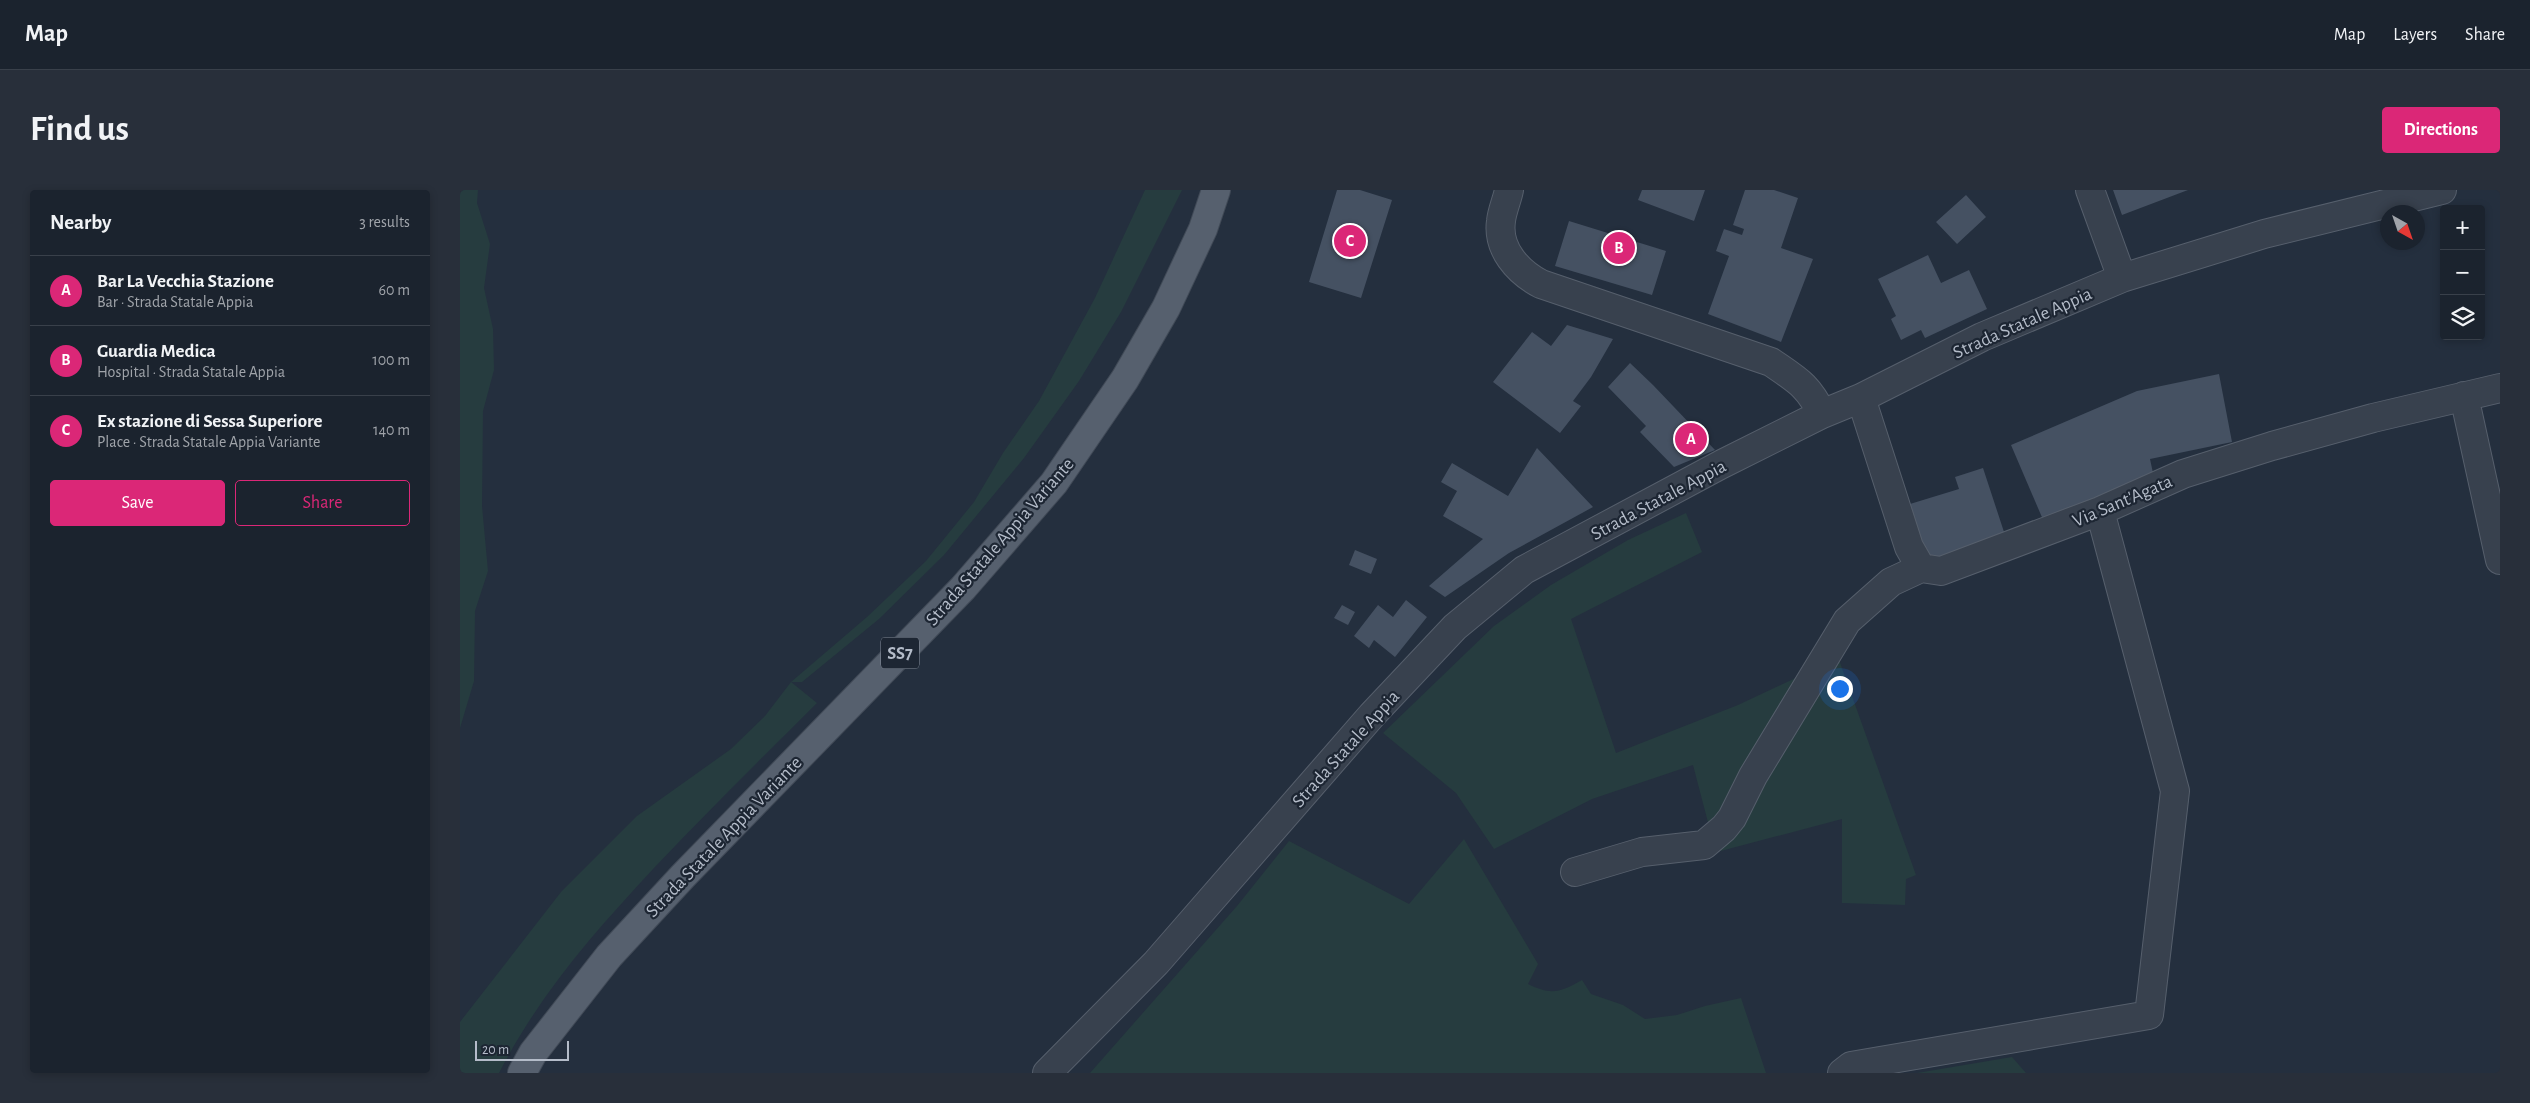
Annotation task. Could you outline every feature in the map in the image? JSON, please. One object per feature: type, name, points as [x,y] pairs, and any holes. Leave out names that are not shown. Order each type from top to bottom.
[{"type":"main road","name":"Strada Statale Appia Variante","points":[[522,1073],[533,1052],[609,956],[683,876],[963,588],[1054,483],[1125,379],[1166,308],[1203,229],[1216,190]]},
{"type":"street","points":[[1509,190],[1501,222],[1502,234],[1509,257],[1528,277],[1541,284],[1771,362],[1802,384],[1813,395],[1822,414]]},
{"type":"street","points":[[2090,190],[2122,278]]},
{"type":"street","name":"Strada Statale Appia","points":[[1047,1073],[1156,964],[1372,715],[1456,627],[1524,570],[1722,464],[1822,414],[1861,398],[1982,337],[2122,278],[2264,234],[2442,190]]},
{"type":"street","name":"Via Sant'Agata","points":[[1921,568],[1941,571],[2100,511],[2184,474],[2272,446],[2500,388]]},
{"type":"street","points":[[2464,396],[2500,560]]},
{"type":"street","points":[[1574,872],[1642,852],[1704,845],[1724,828],[1732,818],[1753,776],[1847,621],[1891,582],[1921,568],[1909,547],[1861,398]]},
{"type":"street","points":[[1842,1073],[1851,1066],[2149,1015],[2176,791],[2100,511]]},
{"type":"green space","points":[[460,190],[478,190],[477,203],[490,244],[484,288],[493,329],[494,370],[483,411],[482,506],[488,571],[475,611],[474,681],[460,728]]},
{"type":"green space","points":[[1145,190],[1182,190],[1121,312],[1079,381],[1024,458],[944,555],[879,619],[802,682],[791,682],[867,617],[926,561],[974,502],[1003,453],[1039,401],[1095,298]]},
{"type":"green space","points":[[1686,513],[1702,552],[1571,619],[1616,753],[1738,705],[1802,675],[1733,783],[1710,830],[1693,765],[1592,799],[1494,849],[1456,793],[1383,733],[1494,626],[1551,585],[1628,540]]},
{"type":"green space","points":[[1838,657],[1916,875],[1906,879],[1905,905],[1842,903],[1842,819],[1717,852],[1764,783]]},
{"type":"green space","points":[[791,682],[817,703],[674,847],[589,941],[532,1016],[499,1073],[460,1073],[460,1022],[561,892],[637,816],[731,749],[765,716]]},
{"type":"green space","points":[[1464,839],[1538,964],[1528,984],[1543,990],[1555,991],[1567,988],[1582,980],[1591,994],[1623,1005],[1645,1019],[1677,1015],[1705,1006],[1741,998],[1766,1073],[1090,1073],[1237,906],[1289,841],[1409,904]]},
{"type":"green space","points":[[2012,1057],[2026,1073],[1917,1073]]},
{"type":"building","points":[[1337,190],[1360,190],[1392,200],[1361,298],[1309,282]]},
{"type":"building","points":[[1642,190],[1705,190],[1694,221],[1638,200]]},
{"type":"building","points":[[1745,190],[1774,190],[1798,198],[1781,248],[1813,259],[1781,342],[1708,314],[1729,256],[1716,251],[1724,229],[1742,235],[1744,229],[1733,225]]},
{"type":"building","points":[[2113,190],[2188,190],[2122,215]]},
{"type":"building","points":[[1966,195],[1986,217],[1957,244],[1936,222]]},
{"type":"building","points":[[1569,221],[1666,251],[1652,295],[1555,266]]},
{"type":"building","points":[[1928,255],[1941,283],[1969,270],[1987,309],[1925,338],[1921,330],[1901,340],[1891,319],[1896,316],[1878,279]]},
{"type":"building","points":[[1567,325],[1613,339],[1591,377],[1573,401],[1581,406],[1560,433],[1493,382],[1532,332],[1551,346]]},
{"type":"building","points":[[1630,363],[1715,450],[1674,467],[1640,432],[1646,426],[1608,387]]},
{"type":"building","points":[[2219,374],[2232,442],[2150,459],[2153,473],[2044,522],[2011,445],[2137,391]]},
{"type":"building","points":[[1537,448],[1593,507],[1509,553],[1445,597],[1429,586],[1483,539],[1443,516],[1457,491],[1441,482],[1452,463],[1508,496]]},
{"type":"building","points":[[1983,468],[2005,535],[1928,560],[1910,504],[1959,489],[1955,477]]},
{"type":"building","points":[[1355,550],[1377,559],[1371,574],[1349,565]]},
{"type":"building","points":[[1406,600],[1427,617],[1395,657],[1374,640],[1369,648],[1354,636],[1378,605],[1393,617]]},
{"type":"building","points":[[1342,605],[1355,612],[1348,625],[1334,618]]},
{"type":"place","name":"Ex stazione di Sessa Superiore","points":[[1350,241]]},
{"type":"place","name":"Guardia Medica","points":[[1619,248]]},
{"type":"place","name":"Bar La Vecchia Stazione","points":[[1691,439]]}]
